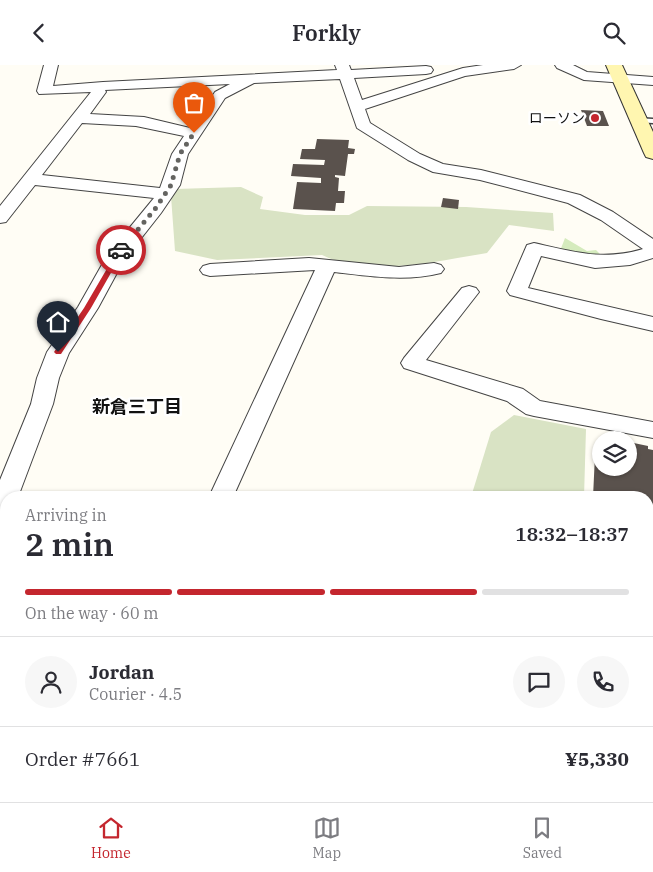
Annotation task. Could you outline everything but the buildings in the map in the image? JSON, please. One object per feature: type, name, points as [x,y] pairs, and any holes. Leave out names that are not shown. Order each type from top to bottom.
[{"type":"street","points":[[51,65],[44,91],[103,86],[251,79],[344,70],[426,70]]},
{"type":"street","points":[[357,107],[464,71],[514,65]]},
{"type":"street","points":[[562,65],[584,77],[618,73],[653,81]]},
{"type":"street","points":[[344,70],[363,125],[414,157],[439,168],[481,175],[574,199],[607,216],[653,247]]},
{"type":"street","points":[[618,73],[646,121],[653,153]]},
{"type":"street","points":[[8,491],[42,404],[48,378],[58,352],[88,308],[115,258],[155,209],[171,185],[180,154],[220,95],[251,79]]},
{"type":"street","points":[[0,218],[99,92],[97,88]]},
{"type":"street","points":[[78,119],[99,118],[146,122],[169,129],[194,133]]},
{"type":"street","points":[[31,179],[165,194]]},
{"type":"street","points":[[653,252],[630,259],[595,263],[534,249],[517,291],[601,313],[653,324]]},
{"type":"street","points":[[210,270],[310,265],[399,273],[434,269]]},
{"type":"street","points":[[224,491],[327,266]]},
{"type":"street","points":[[470,292],[412,363],[516,395],[534,408],[653,430]]},
{"type":"green space","points":[[241,187],[263,197],[260,209],[305,215],[349,215],[367,206],[466,207],[553,213],[554,231],[509,225],[487,253],[403,266],[361,266],[341,262],[322,255],[217,260],[175,251],[171,196],[175,189]]},
{"type":"green space","points":[[565,238],[587,251],[596,250],[605,259],[560,251]]},
{"type":"green space","points":[[514,415],[586,429],[584,491],[473,491],[491,432]]},
{"type":"way so far","points":[[121,250],[155,209],[171,185],[180,154],[194,133]]},
{"type":"place","name":"ローソン","points":[[595,118]]},
{"type":"district","name":"新倉三丁目","points":[[137,407]]},
{"type":"route","points":[[58,352],[88,308],[121,250]]}]
